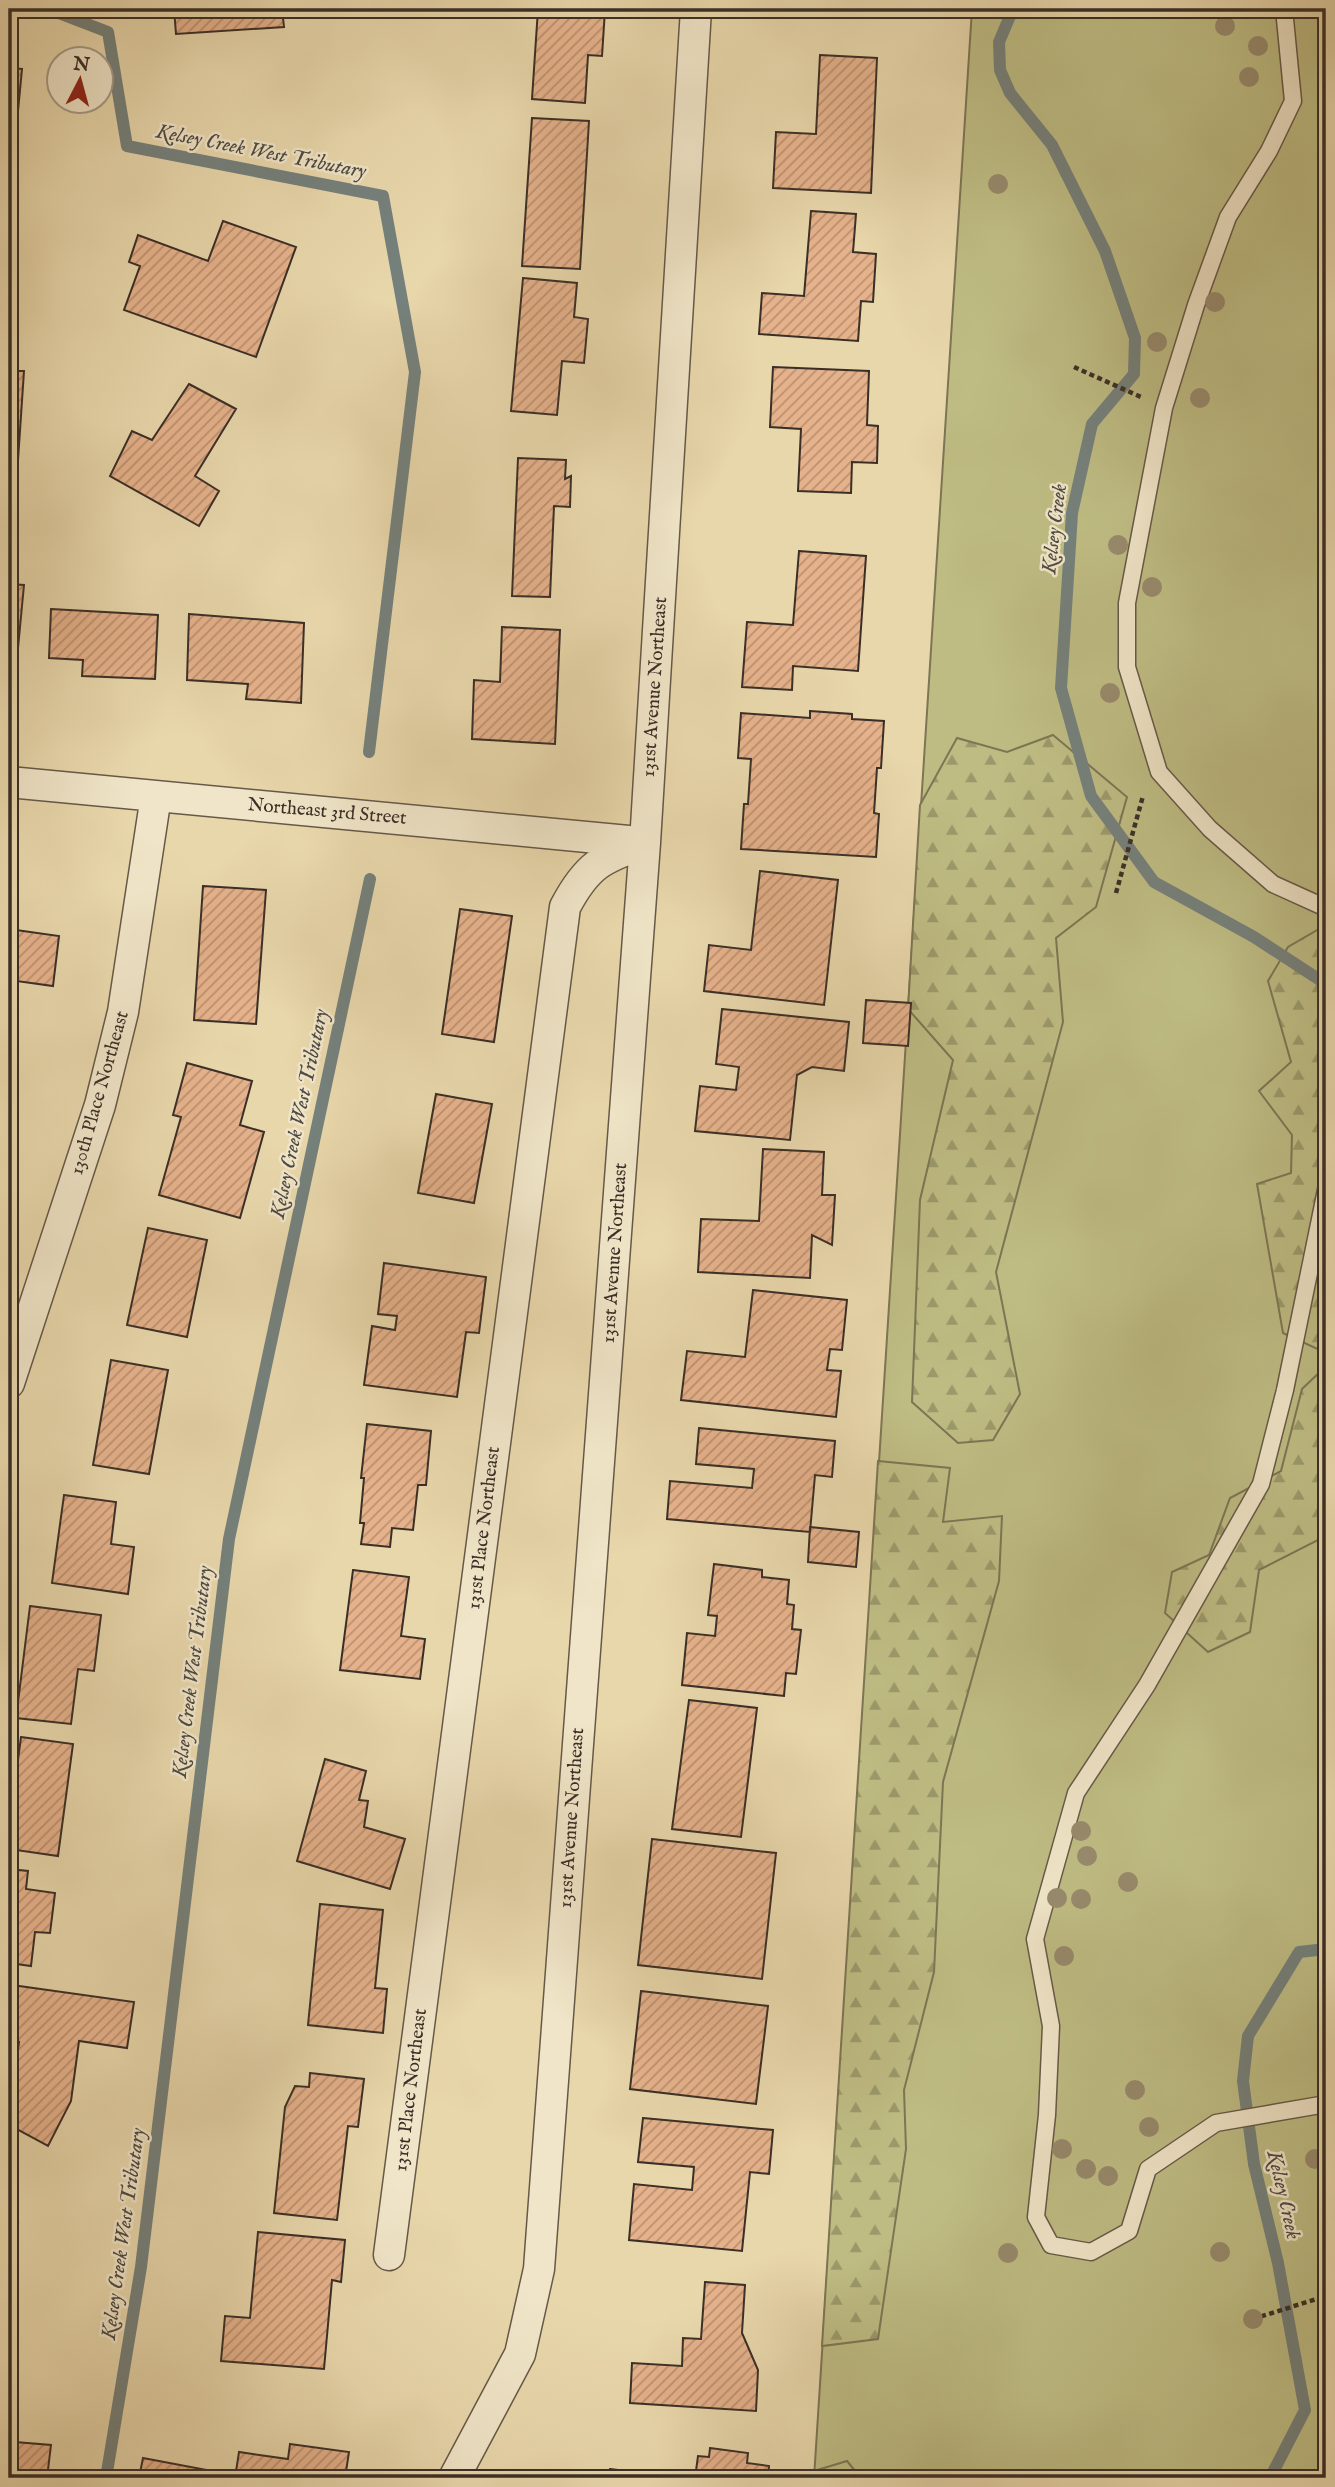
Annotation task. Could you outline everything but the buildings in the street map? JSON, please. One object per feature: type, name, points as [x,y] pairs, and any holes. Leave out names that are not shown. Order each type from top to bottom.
[{"type":"street","name":"131st Avenue Northeast","points":[[454,2478],[520,2354],[539,2269],[645,843],[696,9]]},
{"type":"street","name":"Northeast 3rd Street","points":[[9,782],[645,843]]},
{"type":"street","name":"130th Place Northeast","points":[[9,1383],[100,1105],[124,1012],[156,796]]},
{"type":"street","name":"131st Place Northeast","points":[[389,2255],[565,907],[576,885],[591,868],[611,855],[645,843]]},
{"type":"lane","points":[[1284,9],[1293,100],[1269,151],[1228,217],[1196,305],[1164,408],[1128,603],[1127,667],[1158,772],[1210,829],[1273,884],[1326,908]]},
{"type":"lane","points":[[1326,1190],[1285,1390],[1261,1484],[1147,1685],[1076,1793],[1035,1939],[1051,2026],[1047,2115],[1036,2217],[1051,2245],[1091,2252],[1129,2231],[1148,2169],[1216,2123],[1326,2104]]},
{"type":"path","points":[[1074,367],[1146,399]]},
{"type":"path","points":[[1116,893],[1141,800]]},
{"type":"path","points":[[1253,2319],[1326,2296]]},
{"type":"green space","points":[[972,9],[1326,9],[1326,2478],[814,2478]]},
{"type":"green space","points":[[1053,735],[1127,797],[1096,907],[1056,938],[1063,1022],[996,1272],[1020,1394],[993,1440],[958,1443],[912,1402],[920,1200],[953,1060],[908,1009],[920,805],[957,738],[1007,752]]},
{"type":"green space","points":[[1319,929],[1326,929],[1326,1353],[1283,1333],[1257,1184],[1291,1173],[1292,1135],[1259,1091],[1291,1062],[1268,981],[1288,947]]},
{"type":"green space","points":[[1326,1366],[1326,1536],[1259,1570],[1250,1632],[1208,1652],[1165,1613],[1172,1572],[1209,1555],[1230,1498],[1281,1471],[1302,1389]]},
{"type":"green space","points":[[878,1461],[950,1468],[943,1522],[1002,1516],[999,1581],[943,1782],[934,1972],[904,2090],[906,2149],[878,2339],[822,2346]]},
{"type":"green space","points":[[847,2461],[861,2478],[814,2478],[814,2471]]},
{"type":"waterway","name":"Kelsey Creek West Tributary","points":[[48,9],[108,32],[127,146],[383,196],[415,372],[369,752]]},
{"type":"waterway","name":"Kelsey Creek","points":[[1013,9],[999,42],[1000,70],[1010,93],[1052,145],[1105,251],[1135,338],[1134,374],[1092,424],[1072,513],[1061,688],[1091,796],[1154,882],[1254,937],[1326,984]]},
{"type":"waterway","name":"Kelsey Creek West Tributary","points":[[106,2478],[141,2267],[229,1539],[370,879]]},
{"type":"waterway","name":"Kelsey Creek","points":[[1270,2478],[1305,2410],[1278,2263],[1254,2164],[1243,2081],[1248,2036],[1299,1952],[1326,1949]]}]
